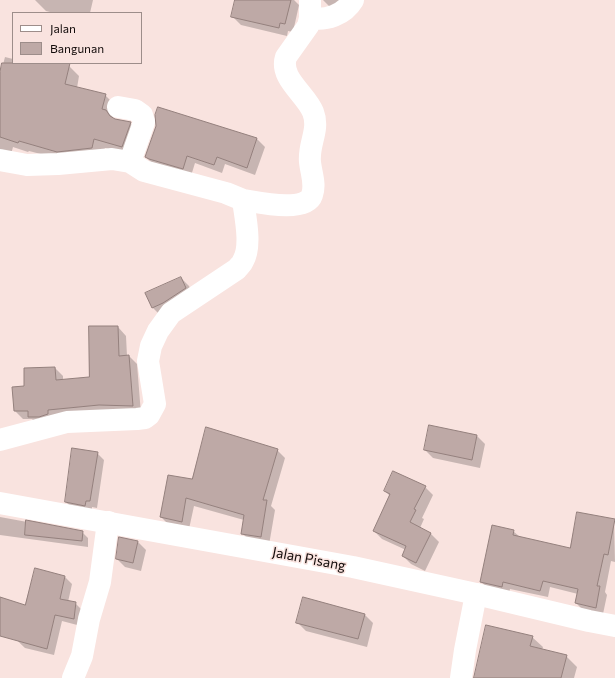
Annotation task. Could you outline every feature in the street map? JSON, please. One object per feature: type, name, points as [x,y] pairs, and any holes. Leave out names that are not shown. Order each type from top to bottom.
[{"type":"street","points":[[310,9],[319,19],[340,13],[353,0]]},
{"type":"street","points":[[0,160],[27,165],[112,159],[130,162],[144,170],[226,193],[243,200],[276,205],[296,205],[307,202],[312,196],[314,182],[310,155],[316,122],[307,102],[290,78],[285,62],[286,57],[308,26],[310,9]]},
{"type":"street","points":[[118,107],[135,110],[142,115],[144,122],[130,162]]},
{"type":"street","points":[[0,440],[67,422],[137,419],[145,418],[149,415],[155,404],[148,361],[158,331],[171,313],[237,269],[244,260],[247,242],[243,200]]},
{"type":"street","name":"Jalan Pisang","points":[[0,503],[353,567],[615,626]]},
{"type":"street","points":[[73,678],[82,656],[89,620],[100,582],[108,522]]},
{"type":"street","points":[[461,678],[464,650],[476,594]]},
{"type":"building","points":[[235,0],[291,0],[285,24],[280,23],[279,28],[231,17]]},
{"type":"building","points":[[2,63],[70,64],[65,84],[106,94],[102,109],[106,110],[110,116],[115,119],[131,122],[122,147],[94,139],[92,148],[57,152],[19,141],[18,143],[0,137],[0,72]]},
{"type":"building","points":[[158,107],[257,138],[247,168],[217,157],[214,165],[187,156],[183,169],[145,157],[156,126],[155,115]]},
{"type":"building","points":[[181,277],[186,288],[163,303],[152,308],[145,293]]},
{"type":"building","points":[[89,326],[118,326],[119,356],[129,355],[133,406],[99,405],[48,410],[48,414],[39,417],[28,417],[28,411],[14,411],[12,387],[24,386],[24,368],[55,367],[56,380],[89,377]]},
{"type":"building","points":[[429,425],[477,435],[472,460],[424,450]]},
{"type":"building","points":[[206,427],[278,449],[263,500],[267,500],[261,537],[241,534],[244,515],[186,498],[182,522],[160,517],[168,475],[192,479]]},
{"type":"building","points":[[72,448],[98,452],[90,501],[86,501],[85,506],[65,502]]},
{"type":"building","points":[[393,471],[426,486],[414,509],[416,510],[410,522],[431,533],[416,563],[402,556],[406,546],[373,531],[390,494],[384,491]]},
{"type":"building","points":[[577,512],[615,519],[608,555],[604,554],[597,586],[600,586],[596,608],[575,603],[578,589],[543,581],[540,591],[503,582],[502,587],[480,582],[492,525],[514,530],[513,535],[570,548]]},
{"type":"building","points":[[26,520],[83,531],[82,541],[25,535]]},
{"type":"building","points":[[119,537],[138,541],[133,563],[116,559]]},
{"type":"building","points":[[35,568],[65,576],[60,599],[76,602],[74,619],[55,615],[47,649],[0,636],[0,597],[25,605]]},
{"type":"building","points":[[303,597],[365,614],[358,639],[296,623]]},
{"type":"building","points":[[486,625],[533,636],[530,646],[567,655],[561,678],[474,678]]}]
